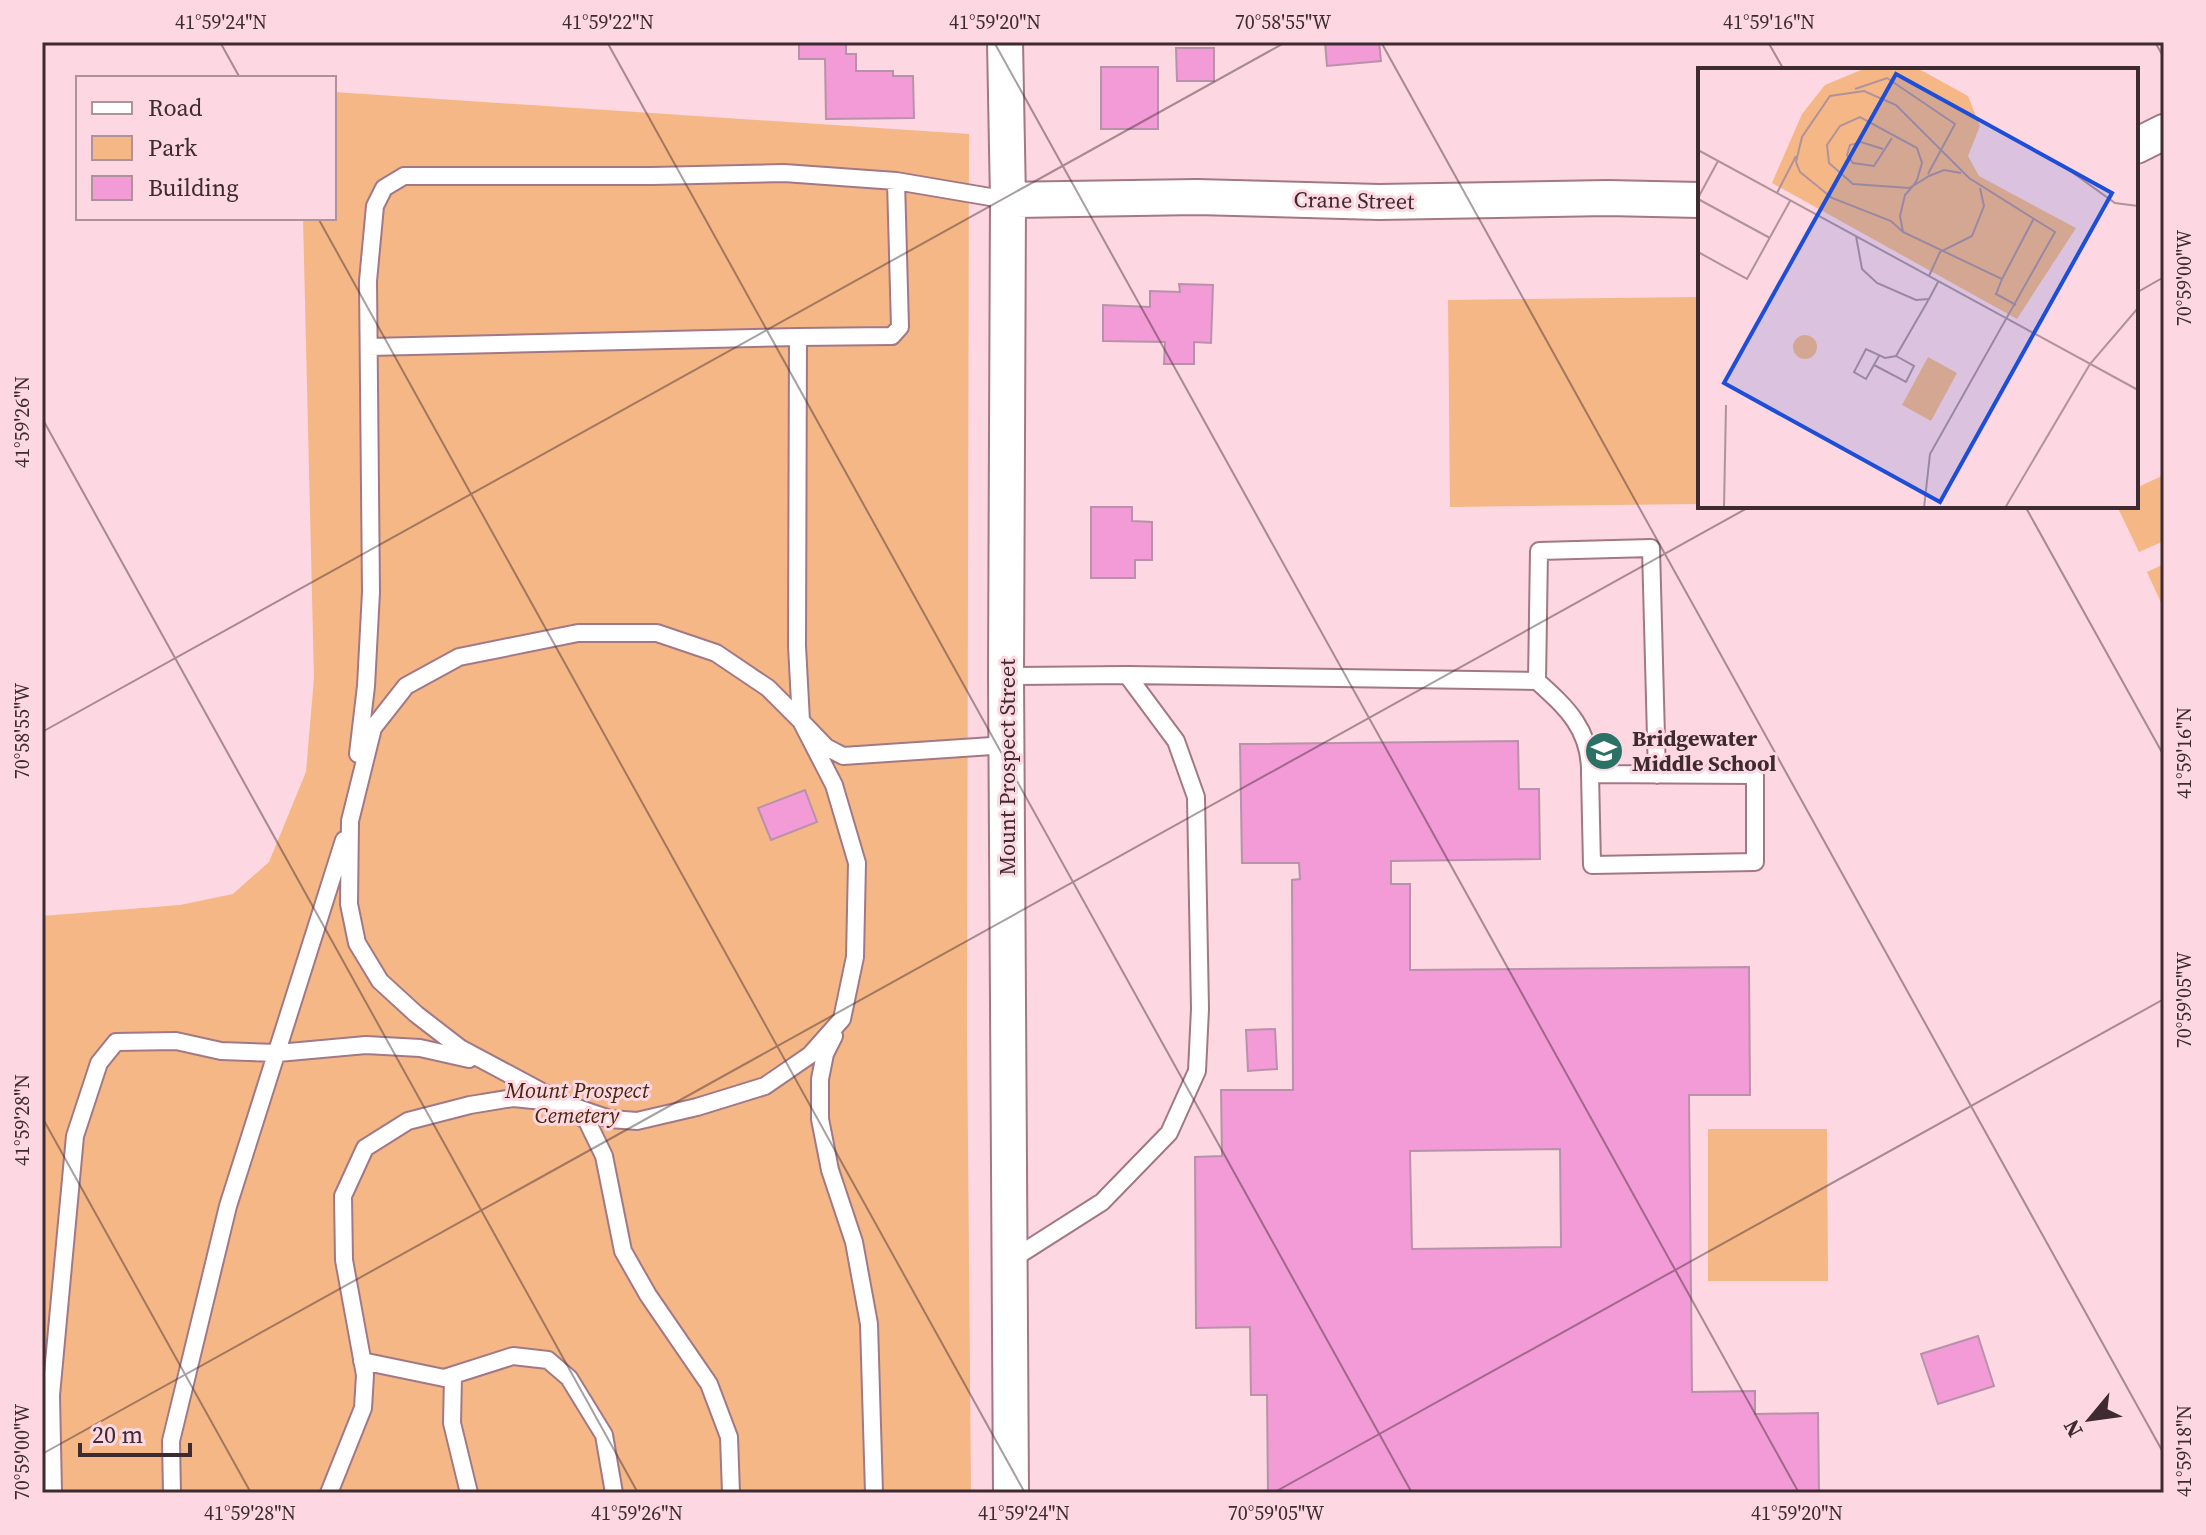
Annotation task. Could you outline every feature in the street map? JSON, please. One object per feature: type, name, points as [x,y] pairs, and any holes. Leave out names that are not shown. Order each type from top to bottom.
[{"type":"street","name":"Mount Prospect Street","points":[[1005,42],[1011,1493]]},
{"type":"street","points":[[2138,145],[2164,132]]},
{"type":"street","name":"Crane Street","points":[[1008,200],[1197,197],[1379,202],[1607,198],[1698,200]]},
{"type":"lane","points":[[731,1493],[729,1437],[709,1384],[648,1295],[623,1251],[604,1156],[587,1121],[563,1103],[460,1048],[416,1014],[380,981],[357,943],[349,904],[350,821],[366,686],[371,592],[368,281],[375,206],[384,188],[404,176],[784,173],[896,181],[1008,200]]},
{"type":"lane","points":[[369,347],[892,336],[900,327],[896,181]]},
{"type":"lane","points":[[798,337],[797,646],[801,721],[834,785],[857,863],[855,957],[842,1019],[825,1054],[820,1079],[820,1119],[830,1170],[854,1242],[869,1324],[874,1493]]},
{"type":"lane","points":[[1537,681],[1539,551],[1651,548],[1657,775]]},
{"type":"lane","points":[[172,1493],[171,1441],[228,1206],[350,821],[373,728],[406,686],[459,657],[578,633],[657,633],[716,653],[768,688],[826,747],[843,756],[1007,745]]},
{"type":"lane","points":[[1009,1261],[1102,1202],[1169,1133],[1197,1071],[1200,1009],[1196,797],[1176,741],[1127,675]]},
{"type":"lane","points":[[1006,676],[1537,681],[1566,708],[1584,734],[1590,774],[1592,865],[1755,862],[1755,775],[1590,774]]},
{"type":"lane","points":[[329,1493],[363,1408],[365,1375],[344,1260],[343,1196],[365,1148],[408,1121],[513,1098],[563,1103],[610,1119],[637,1121],[697,1107],[765,1086],[810,1055],[842,1019]]},
{"type":"lane","points":[[53,1493],[51,1395],[75,1136],[99,1063],[116,1042],[176,1041],[221,1051],[278,1053],[366,1045],[420,1048],[490,1064]]},
{"type":"lane","points":[[362,1361],[444,1378],[513,1356],[548,1360],[569,1378],[604,1435],[614,1493]]},
{"type":"lane","points":[[453,1376],[452,1423],[469,1493]]},
{"type":"green space","name":"Mount Prospect Cemetery","points":[[336,92],[969,134],[967,1025],[971,1493],[42,1493],[42,916],[180,905],[233,894],[269,862],[306,772],[314,678],[303,220],[336,220]]},
{"type":"green space","points":[[1698,297],[1698,504],[1450,507],[1448,300]]},
{"type":"green space","points":[[2164,475],[2164,541],[2139,552],[2118,508],[2138,508],[2138,487]]},
{"type":"green space","points":[[2164,564],[2164,609],[2147,572]]},
{"type":"green space","points":[[1708,1129],[1827,1129],[1828,1281],[1708,1281]]},
{"type":"building","points":[[799,42],[846,42],[846,54],[856,54],[856,71],[893,71],[893,76],[913,76],[914,118],[826,119],[825,59],[799,59]]},
{"type":"building","points":[[1325,42],[1379,42],[1381,61],[1327,66]]},
{"type":"building","points":[[1176,48],[1214,48],[1214,81],[1177,81]]},
{"type":"building","points":[[1101,67],[1158,67],[1158,129],[1101,129]]},
{"type":"building","points":[[1179,284],[1213,285],[1211,343],[1194,342],[1194,364],[1164,364],[1165,342],[1103,341],[1103,305],[1150,307],[1150,291],[1180,292]]},
{"type":"building","points":[[1091,507],[1132,507],[1132,521],[1152,522],[1152,560],[1135,560],[1135,578],[1091,578]]},
{"type":"building","points":[[1518,741],[1519,789],[1539,789],[1540,859],[1391,861],[1391,884],[1410,884],[1410,970],[1749,967],[1750,1095],[1689,1095],[1692,1392],[1755,1391],[1755,1414],[1818,1413],[1819,1493],[1268,1493],[1267,1395],[1251,1395],[1250,1327],[1196,1328],[1195,1157],[1222,1156],[1221,1090],[1293,1090],[1292,880],[1300,879],[1299,863],[1242,863],[1240,744]],"holes":[[[1560,1149],[1561,1247],[1412,1249],[1410,1151]]]},
{"type":"building","points":[[805,790],[817,822],[771,840],[758,808]]},
{"type":"building","points":[[1275,1029],[1277,1069],[1248,1071],[1246,1030]]},
{"type":"building","points":[[1978,1336],[1994,1386],[1938,1404],[1921,1354]]},
{"type":"place","name":"Bridgewater Middle School","points":[[1604,751]]}]
